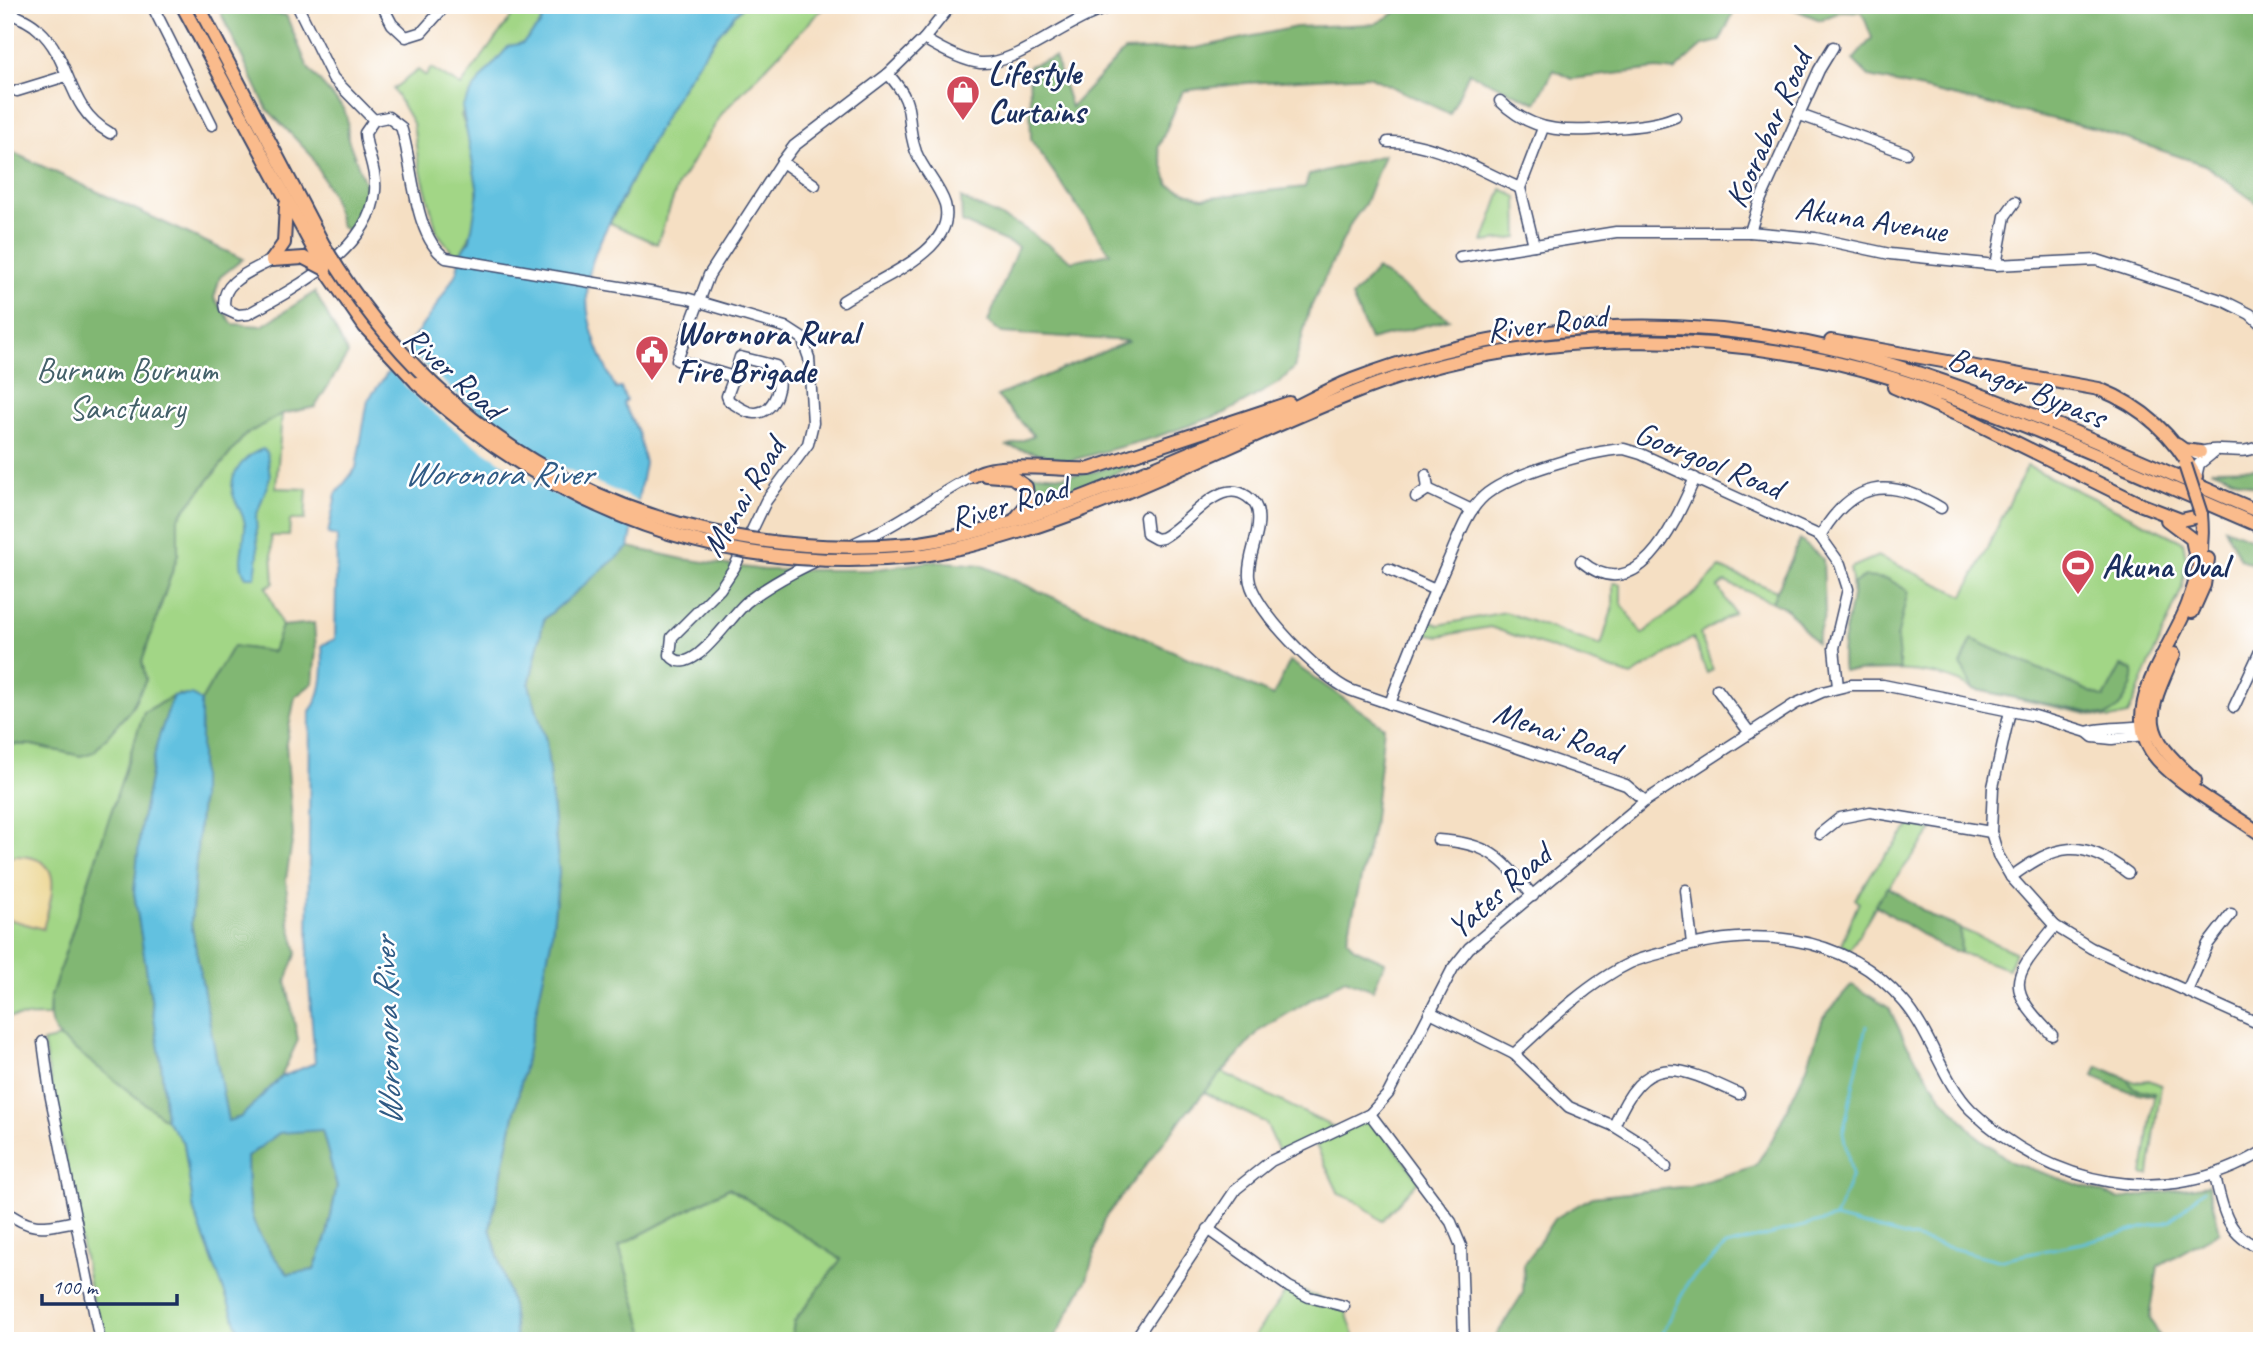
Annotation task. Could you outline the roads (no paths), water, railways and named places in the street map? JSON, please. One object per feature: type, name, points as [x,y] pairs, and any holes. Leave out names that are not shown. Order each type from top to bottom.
[{"type":"main road","name":"River Road","points":[[182,5],[325,270],[378,342],[447,410],[523,467],[593,505],[674,536],[754,554],[838,561],[988,542],[1093,508],[1357,392],[1404,376],[1510,352],[1598,342],[1668,342],[1783,354]]},
{"type":"main road","name":"River Road","points":[[198,5],[313,251],[434,384],[504,441],[566,479],[663,520],[756,542],[830,548],[913,550],[1008,525],[1152,468],[1353,380],[1425,357],[1564,330],[1689,328],[1765,335]]},
{"type":"main road","points":[[272,260],[286,236],[286,200]]},
{"type":"main road","points":[[272,260],[313,251]]},
{"type":"main road","points":[[1765,335],[1810,337],[2089,386],[2138,410],[2184,450],[2200,452]]},
{"type":"main road","name":"Bangor Bypass","points":[[1765,335],[1843,351],[1940,382],[2262,513]]},
{"type":"main road","points":[[1783,354],[1925,399],[2142,505],[2181,520],[2202,514]]},
{"type":"main road","name":"Bangor Bypass","points":[[1783,354],[1855,368],[1931,391],[2001,417],[2262,527]]},
{"type":"main road","points":[[973,476],[982,470],[1006,466],[1056,471],[1090,469],[1312,397]]},
{"type":"main road","points":[[2147,730],[2157,694],[2204,585],[2208,554],[2191,468],[2174,442]]},
{"type":"main road","points":[[973,476],[1012,477],[1026,487],[1027,507],[1008,525]]},
{"type":"main road","points":[[2142,505],[2192,539],[2196,553],[2195,580]]},
{"type":"main road","points":[[2202,514],[2202,545],[2195,580],[2176,633],[2147,690],[2150,750],[2164,766],[2262,835]]},
{"type":"street","points":[[152,5],[212,125]]},
{"type":"street","points":[[297,5],[332,78],[374,120]]},
{"type":"street","points":[[382,5],[392,24],[406,37],[422,32],[446,5]]},
{"type":"street","points":[[734,377],[677,360],[709,275],[794,146],[888,74],[924,39],[951,5]]},
{"type":"street","points":[[924,39],[972,61],[990,62],[1024,48],[1082,16],[1121,5]]},
{"type":"street","points":[[1142,5],[1177,8],[1195,5]]},
{"type":"street","points":[[5,11],[40,30],[58,56],[86,114],[110,133]]},
{"type":"street","name":"Koorabar Road","points":[[1750,232],[1759,203],[1833,47]]},
{"type":"street","points":[[843,301],[928,252],[944,222],[944,200],[917,153],[908,101],[902,89],[888,74]]},
{"type":"street","points":[[18,91],[66,76]]},
{"type":"street","points":[[1500,101],[1511,112],[1543,128],[1578,132],[1654,124],[1675,117]]},
{"type":"street","points":[[358,102],[388,117]]},
{"type":"street","points":[[272,260],[226,289],[223,299],[225,309],[238,316],[248,314],[303,283],[355,239],[364,226],[375,192],[358,102]]},
{"type":"street","points":[[1800,115],[1906,153]]},
{"type":"street","points":[[365,133],[374,120],[388,117]]},
{"type":"street","name":"Menai Road","points":[[388,117],[401,127],[411,176],[432,247],[446,258],[697,302],[785,327],[802,338],[809,358],[813,423],[808,444],[766,501],[734,568],[720,589],[672,637],[669,650],[676,661],[688,662],[697,656],[731,615],[772,584],[800,567],[888,527],[973,476]]},
{"type":"street","points":[[1534,245],[1520,188],[1543,128]]},
{"type":"street","points":[[1388,142],[1405,141],[1427,148],[1520,188]]},
{"type":"street","points":[[782,162],[815,186]]},
{"type":"street","points":[[1996,265],[2005,216],[2015,202]]},
{"type":"street","name":"Akuna Avenue","points":[[1460,257],[1616,232],[1789,234],[1890,254],[1996,265],[2036,265],[2082,259],[2111,262],[2224,301],[2250,314],[2262,325]]},
{"type":"street","points":[[740,357],[776,366],[779,388],[769,407],[758,414],[751,413],[729,401],[727,396],[734,377],[740,357]]},
{"type":"street","points":[[2191,468],[2200,452],[2211,449],[2247,452],[2262,444]]},
{"type":"street","name":"Goorgool Road","points":[[1390,704],[1435,590],[1472,510],[1483,497],[1514,478],[1607,450],[1624,449],[1641,454],[1820,536]]},
{"type":"street","points":[[2191,468],[2211,453],[2228,450]]},
{"type":"street","points":[[1426,475],[1428,489]]},
{"type":"street","points":[[1581,561],[1593,571],[1605,575],[1627,573],[1664,542],[1695,478]]},
{"type":"street","points":[[1838,687],[1833,648],[1848,589],[1836,556],[1820,536],[1839,506],[1856,494],[1879,488],[1902,489],[1941,508]]},
{"type":"street","points":[[1416,497],[1428,489]]},
{"type":"street","points":[[1428,489],[1472,510]]},
{"type":"street","name":"Menai Road","points":[[1145,517],[1147,534],[1162,538],[1228,492],[1252,500],[1259,512],[1249,579],[1262,606],[1324,674],[1342,687],[1626,785],[1645,801],[1809,697],[1838,687],[1883,685],[2010,711],[2104,739],[2147,730]]},
{"type":"street","points":[[1389,569],[1435,590]]},
{"type":"street","points":[[2234,706],[2259,659],[2262,647]]},
{"type":"street","points":[[1717,689],[1751,733]]},
{"type":"street","points":[[2010,711],[1993,787],[1991,832],[1997,855],[2011,877],[2054,926],[2091,948],[2262,1025]]},
{"type":"street","name":"Yates Road","points":[[1134,1341],[1236,1189],[1271,1161],[1370,1114],[1388,1094],[1401,1073],[1452,968],[1469,948],[1645,801]]},
{"type":"street","points":[[1820,834],[1840,818],[1870,812],[1991,832]]},
{"type":"street","points":[[1438,840],[1459,841],[1493,852],[1533,896]]},
{"type":"street","points":[[2011,877],[2059,850],[2084,848],[2108,858],[2127,873]]},
{"type":"street","points":[[1686,890],[1692,944]]},
{"type":"street","points":[[2187,991],[2208,944],[2231,914]]},
{"type":"street","points":[[2052,1035],[2025,1006],[2019,990],[2020,974],[2054,926]]},
{"type":"street","points":[[1514,1055],[1560,1011],[1630,963],[1692,944],[1752,935],[1780,936],[1843,956],[1876,977],[1904,1001],[1928,1035],[1969,1108],[2011,1144],[2055,1167],[2113,1183],[2177,1184],[2215,1176],[2262,1152]]},
{"type":"street","points":[[1430,1013],[1514,1055],[1569,1107],[1614,1126],[1643,1144],[1666,1167]]},
{"type":"street","points":[[43,1042],[100,1341]]},
{"type":"street","points":[[1614,1126],[1627,1097],[1648,1074],[1674,1069],[1700,1075],[1740,1094]]},
{"type":"street","points":[[1370,1114],[1451,1222],[1461,1247],[1464,1341]]},
{"type":"street","points":[[2215,1176],[2226,1220],[2237,1236],[2262,1248]]},
{"type":"street","points":[[5,1211],[29,1226],[39,1228],[76,1221]]},
{"type":"street","points":[[1208,1229],[1289,1287],[1309,1297],[1344,1306]]},
{"type":"water","name":"Woronora River","points":[[549,5],[744,5],[709,47],[665,117],[613,215],[590,269],[587,298],[593,334],[616,389],[621,388],[626,400],[623,403],[638,432],[645,463],[629,547],[544,619],[529,685],[546,741],[559,873],[551,941],[490,1228],[512,1306],[516,1341],[243,1341],[194,1211],[184,1144],[166,1120],[161,1061],[134,892],[141,825],[157,743],[173,696],[192,695],[201,701],[201,799],[191,923],[228,1121],[241,1117],[281,1077],[315,1063],[308,971],[310,711],[320,688],[323,671],[322,645],[335,639],[337,536],[328,534],[336,494],[356,468],[368,400],[435,308],[457,272],[460,254],[470,240],[478,192],[462,107],[481,78],[509,46],[523,43],[540,25]],"holes":[[[322,1130],[337,1186],[327,1235],[314,1270],[288,1274],[265,1244],[253,1221],[248,1194],[247,1157],[279,1133]]]},
{"type":"water","points":[[263,449],[267,452],[270,477],[256,517],[258,555],[255,577],[246,577],[241,565],[245,525],[233,494],[232,482],[241,464]]},
{"type":"waterway","points":[[1835,1218],[1852,1175],[1843,1133],[1866,1026]]},
{"type":"waterway","points":[[1659,1341],[1688,1282],[1726,1246],[1835,1218],[1998,1260],[2087,1242],[2170,1221],[2204,1190]]},
{"type":"place","name":"Lifestyle Curtains","points":[[963,122]]},
{"type":"place","name":"Woronora Rural Fire Brigade","points":[[652,382]]},
{"type":"place","name":"Akuna Oval","points":[[2078,596]]},
{"type":"park label","name":"Burnum Burnum Sanctuary","points":[[127,389]]}]
